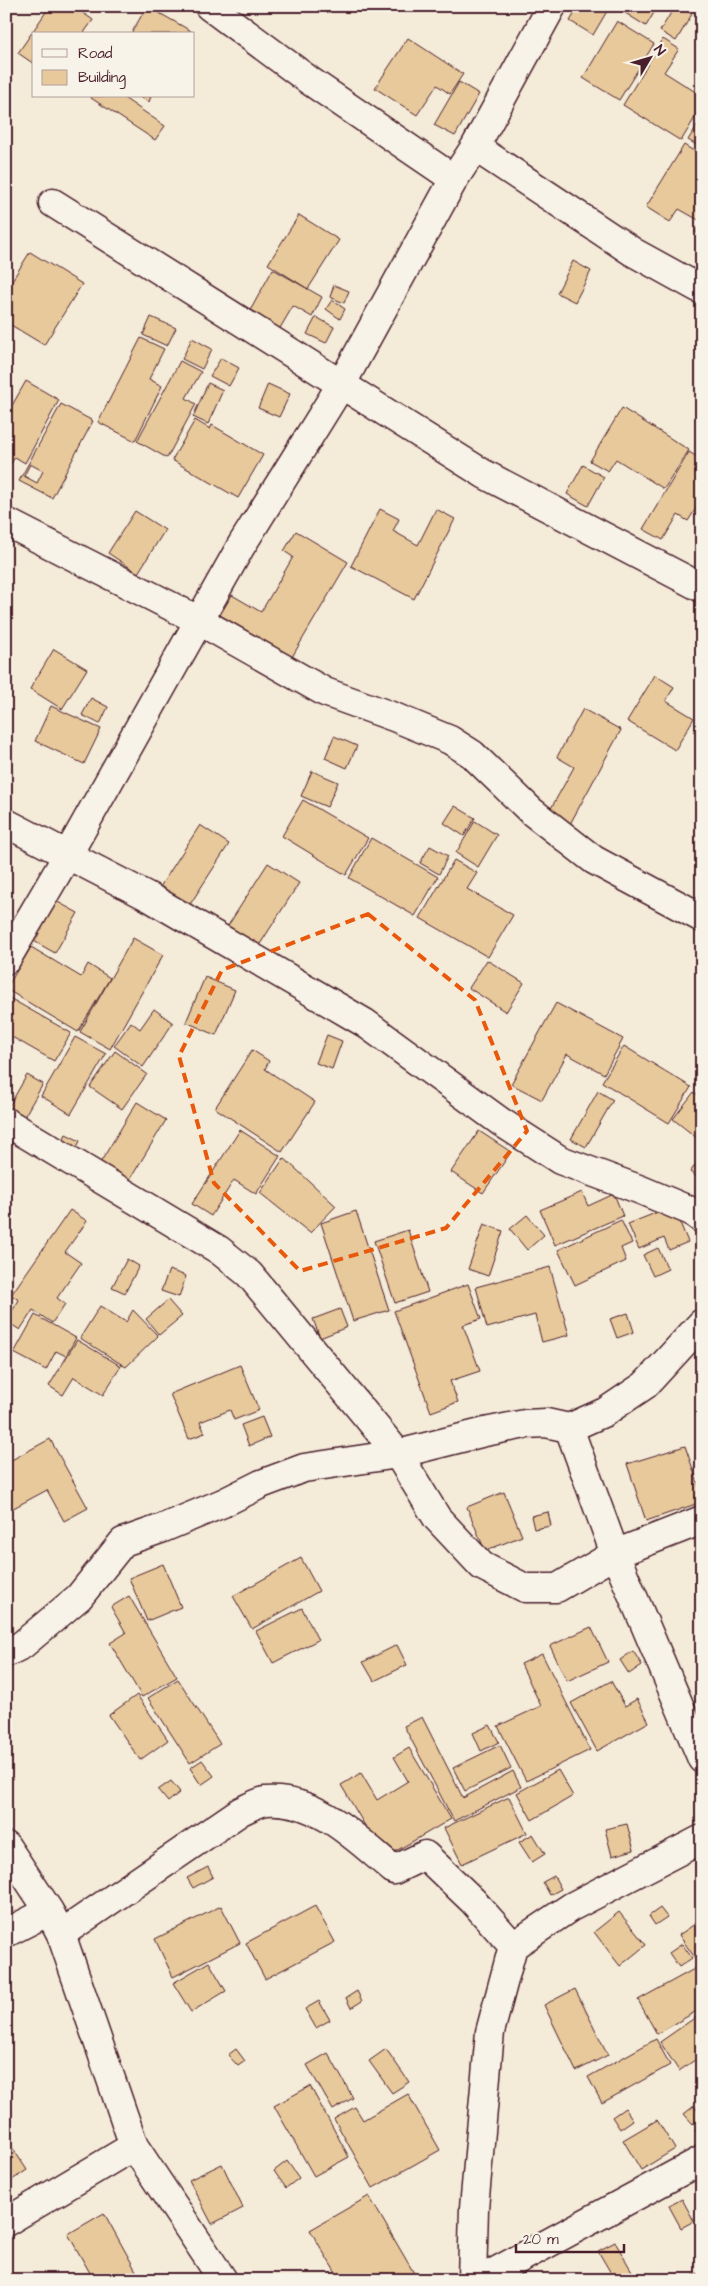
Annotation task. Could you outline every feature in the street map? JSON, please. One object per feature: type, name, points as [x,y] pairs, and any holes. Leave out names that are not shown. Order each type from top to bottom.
[{"type":"street","points":[[209,6],[310,81],[454,179]]},
{"type":"street","points":[[6,960],[68,856],[241,546],[341,385],[552,6]]},
{"type":"street","points":[[475,147],[634,252],[702,290]]},
{"type":"street","points":[[53,204],[484,474],[702,588]]},
{"type":"street","points":[[6,522],[198,620],[326,692],[450,740],[472,754],[531,811],[594,860],[702,918]]},
{"type":"street","points":[[6,823],[149,897],[365,1023],[501,1122],[560,1160],[641,1190],[691,1211],[702,1219]]},
{"type":"street","points":[[6,1122],[219,1250],[249,1274],[398,1454],[437,1518],[482,1566],[525,1588],[557,1588],[615,1554],[702,1520]]},
{"type":"street","points":[[6,1653],[22,1644],[79,1597],[123,1542],[223,1503],[261,1484],[304,1468],[398,1454],[484,1432],[525,1424],[546,1423],[569,1428],[605,1412],[645,1385],[702,1323]]},
{"type":"street","points":[[569,1428],[615,1554],[702,1759]]},
{"type":"street","points":[[61,1934],[241,1810],[265,1801],[293,1803],[323,1814],[394,1870],[425,1854],[473,1901],[513,1946]]},
{"type":"street","points":[[472,2280],[474,2208],[490,2032],[513,1946],[571,1907],[702,1839]]},
{"type":"street","points":[[6,1846],[49,1910],[61,1934],[134,2146],[223,2280]]},
{"type":"street","points":[[6,1933],[49,1910]]},
{"type":"street","points":[[6,2222],[134,2146]]},
{"type":"street","points":[[480,2280],[702,2160]]},
{"type":"highlighted area","points":[[368,914],[475,1000],[527,1131],[446,1228],[300,1271],[214,1183],[179,1056],[222,970]]},
{"type":"building","points":[[50,6],[73,6],[93,20],[84,32],[32,32]]},
{"type":"building","points":[[147,6],[191,31],[191,32],[132,32]]},
{"type":"building","points":[[579,6],[610,6],[593,35],[570,21]]},
{"type":"building","points":[[614,6],[658,6],[646,26]]},
{"type":"building","points":[[675,6],[692,14],[676,41],[660,31]]},
{"type":"building","points":[[617,21],[654,44],[619,100],[583,78]]},
{"type":"building","points":[[32,32],[32,63],[18,53]]},
{"type":"building","points":[[408,38],[463,74],[450,94],[437,85],[417,115],[375,88]]},
{"type":"building","points":[[663,39],[679,49],[664,72],[702,96],[702,106],[681,141],[623,105]]},
{"type":"building","points":[[459,82],[479,94],[455,136],[434,125]]},
{"type":"building","points":[[91,98],[124,98],[165,126],[155,140]]},
{"type":"building","points":[[142,98],[150,98],[149,102]]},
{"type":"building","points":[[700,121],[702,122],[702,148],[688,140]]},
{"type":"building","points":[[684,145],[702,156],[702,222],[679,209],[670,222],[646,207]]},
{"type":"building","points":[[299,215],[339,240],[308,289],[268,264]]},
{"type":"building","points":[[702,222],[702,236],[695,232]]},
{"type":"building","points":[[30,252],[82,284],[44,345],[6,322],[6,290]]},
{"type":"building","points":[[573,261],[591,271],[575,302],[557,293]]},
{"type":"building","points":[[273,269],[322,297],[312,317],[293,306],[276,335],[246,318]]},
{"type":"building","points":[[334,285],[349,291],[344,303],[330,297]]},
{"type":"building","points":[[332,300],[345,309],[340,319],[326,309]]},
{"type":"building","points":[[151,317],[176,328],[167,346],[143,335]]},
{"type":"building","points":[[316,317],[334,327],[326,343],[307,334]]},
{"type":"building","points":[[141,338],[164,349],[149,379],[162,386],[135,441],[98,422]]},
{"type":"building","points":[[192,338],[212,349],[202,369],[182,359]]},
{"type":"building","points":[[221,358],[239,368],[229,386],[210,376]]},
{"type":"building","points":[[180,361],[201,372],[186,398],[196,404],[167,458],[137,441]]},
{"type":"building","points":[[26,381],[59,400],[25,463],[15,457],[6,472],[6,416]]},
{"type":"building","points":[[208,383],[223,390],[208,424],[193,417]]},
{"type":"building","points":[[268,384],[290,394],[279,417],[258,408]]},
{"type":"building","points":[[61,404],[93,421],[52,498],[19,481]],"holes":[[[30,464],[43,471],[37,483],[24,476]]]},
{"type":"building","points":[[622,408],[689,450],[664,489],[616,459],[608,471],[590,461]]},
{"type":"building","points":[[195,420],[210,429],[212,425],[263,455],[238,498],[172,460]]},
{"type":"building","points":[[689,452],[702,460],[702,499],[688,521],[678,515],[663,540],[643,529]]},
{"type":"building","points":[[583,465],[604,477],[588,506],[567,494]]},
{"type":"building","points":[[380,509],[399,519],[393,531],[418,545],[436,509],[455,519],[414,599],[351,566]]},
{"type":"building","points":[[135,511],[165,530],[138,573],[108,553]]},
{"type":"building","points":[[296,531],[348,562],[292,657],[220,615],[232,595],[261,612],[293,557],[284,551]]},
{"type":"building","points":[[54,649],[87,669],[62,709],[30,689]]},
{"type":"building","points":[[655,675],[674,687],[666,701],[694,718],[675,750],[627,721]]},
{"type":"building","points":[[91,698],[108,707],[100,724],[82,715]]},
{"type":"building","points":[[51,706],[101,729],[84,764],[35,741]]},
{"type":"building","points":[[583,709],[621,730],[570,824],[549,812],[574,767],[557,757]]},
{"type":"building","points":[[334,736],[357,746],[347,768],[325,758]]},
{"type":"building","points":[[702,758],[702,770],[696,767]]},
{"type":"building","points":[[312,771],[338,782],[327,807],[301,796]]},
{"type":"building","points":[[303,800],[368,838],[346,875],[282,836]]},
{"type":"building","points":[[455,806],[475,818],[464,836],[444,823]]},
{"type":"building","points":[[475,821],[497,835],[478,867],[456,853]]},
{"type":"building","points":[[200,825],[229,844],[189,906],[160,887]]},
{"type":"building","points":[[371,838],[438,877],[415,916],[349,878]]},
{"type":"building","points":[[430,846],[448,856],[439,874],[420,863]]},
{"type":"building","points":[[454,860],[477,873],[467,889],[513,915],[488,957],[420,918]]},
{"type":"building","points":[[268,863],[299,883],[255,952],[224,932]]},
{"type":"building","points":[[54,900],[78,913],[55,953],[32,940]]},
{"type":"building","points":[[133,938],[163,955],[110,1049],[80,1032]]},
{"type":"building","points":[[31,947],[81,977],[88,964],[110,978],[78,1032],[6,989]]},
{"type":"building","points":[[487,960],[524,983],[506,1012],[469,988]]},
{"type":"building","points":[[205,977],[235,990],[216,1035],[186,1022]]},
{"type":"building","points":[[6,996],[71,1033],[54,1061],[12,1037],[6,1048]]},
{"type":"building","points":[[556,1003],[623,1039],[604,1074],[567,1054],[542,1100],[511,1084]]},
{"type":"building","points":[[154,1009],[173,1023],[143,1067],[114,1046],[131,1022],[140,1029]]},
{"type":"building","points":[[327,1035],[342,1041],[332,1069],[316,1063]]},
{"type":"building","points":[[75,1037],[106,1054],[71,1114],[41,1096]]},
{"type":"building","points":[[624,1046],[691,1087],[669,1123],[602,1082]]},
{"type":"building","points":[[252,1050],[269,1061],[265,1069],[315,1102],[282,1152],[215,1108]]},
{"type":"building","points":[[115,1051],[147,1074],[122,1109],[90,1087]]},
{"type":"building","points":[[27,1075],[43,1084],[24,1117],[8,1108]]},
{"type":"building","points":[[598,1091],[613,1100],[586,1147],[571,1139]]},
{"type":"building","points":[[694,1092],[702,1098],[702,1142],[673,1119]]},
{"type":"building","points":[[137,1102],[166,1120],[129,1181],[100,1163]]},
{"type":"building","points":[[240,1130],[280,1156],[256,1194],[234,1180],[211,1216],[192,1204]]},
{"type":"building","points":[[479,1131],[511,1152],[483,1193],[451,1172]]},
{"type":"building","points":[[66,1134],[80,1141],[72,1157],[58,1150]]},
{"type":"building","points":[[702,1156],[702,1181],[690,1172]]},
{"type":"building","points":[[284,1158],[336,1206],[310,1233],[260,1193]]},
{"type":"building","points":[[582,1192],[588,1206],[614,1194],[623,1216],[555,1245],[540,1210]]},
{"type":"building","points":[[673,1206],[688,1242],[669,1250],[664,1238],[639,1249],[628,1224]]},
{"type":"building","points":[[70,1210],[87,1221],[65,1252],[81,1263],[57,1298],[65,1304],[52,1323],[33,1310],[20,1330],[6,1321],[19,1300],[11,1295]]},
{"type":"building","points":[[356,1211],[389,1310],[353,1321],[321,1223]]},
{"type":"building","points":[[527,1215],[544,1235],[527,1250],[510,1229]]},
{"type":"building","points":[[621,1220],[632,1243],[621,1248],[626,1261],[575,1285],[558,1250]]},
{"type":"building","points":[[484,1224],[503,1231],[488,1276],[468,1269]]},
{"type":"building","points":[[408,1230],[428,1292],[395,1303],[374,1241]]},
{"type":"building","points":[[658,1248],[668,1269],[653,1276],[643,1255]]},
{"type":"building","points":[[127,1259],[139,1266],[125,1293],[112,1287]]},
{"type":"building","points":[[550,1267],[569,1335],[542,1342],[535,1315],[487,1328],[476,1287]]},
{"type":"building","points":[[169,1270],[186,1276],[179,1297],[161,1291]]},
{"type":"building","points":[[468,1284],[481,1319],[463,1325],[480,1371],[450,1381],[458,1402],[431,1412],[394,1311]]},
{"type":"building","points":[[168,1300],[182,1316],[159,1335],[146,1319]]},
{"type":"building","points":[[100,1306],[126,1322],[133,1310],[158,1336],[126,1367],[80,1338]]},
{"type":"building","points":[[340,1309],[347,1327],[320,1338],[313,1319]]},
{"type":"building","points":[[628,1313],[634,1332],[617,1338],[610,1319]]},
{"type":"building","points":[[35,1315],[76,1338],[66,1356],[56,1351],[46,1370],[14,1353]]},
{"type":"building","points":[[77,1340],[121,1366],[103,1395],[74,1377],[63,1395],[49,1386]]},
{"type":"building","points":[[240,1365],[259,1410],[234,1420],[230,1410],[200,1422],[205,1433],[189,1439],[170,1394]]},
{"type":"building","points":[[262,1417],[270,1437],[249,1446],[241,1425]]},
{"type":"building","points":[[50,1439],[88,1508],[64,1521],[47,1490],[6,1512],[6,1463]]},
{"type":"building","points":[[685,1446],[702,1495],[702,1502],[646,1521],[627,1464]]},
{"type":"building","points":[[504,1492],[522,1536],[485,1551],[467,1507]]},
{"type":"building","points":[[548,1512],[551,1526],[534,1529],[531,1516]]},
{"type":"building","points":[[301,1558],[319,1591],[252,1629],[233,1596]]},
{"type":"building","points":[[163,1564],[181,1607],[147,1621],[129,1578]]},
{"type":"building","points":[[129,1596],[177,1677],[142,1697],[110,1643],[126,1633],[111,1607]]},
{"type":"building","points":[[302,1608],[318,1640],[273,1663],[256,1631]]},
{"type":"building","points":[[591,1627],[608,1662],[567,1681],[550,1646]]},
{"type":"building","points":[[397,1645],[407,1665],[374,1681],[363,1662]]},
{"type":"building","points":[[633,1651],[642,1665],[629,1674],[620,1660]]},
{"type":"building","points":[[542,1654],[590,1750],[526,1781],[498,1726],[541,1706],[521,1664]]},
{"type":"building","points":[[178,1679],[220,1744],[190,1763],[148,1698]]},
{"type":"building","points":[[611,1681],[625,1706],[637,1699],[649,1722],[597,1751],[571,1703]]},
{"type":"building","points":[[137,1695],[168,1740],[140,1760],[109,1715]]},
{"type":"building","points":[[422,1717],[463,1798],[513,1771],[521,1787],[454,1821],[404,1726]]},
{"type":"building","points":[[490,1725],[499,1742],[481,1751],[473,1733]]},
{"type":"building","points":[[500,1745],[511,1768],[465,1791],[453,1768]]},
{"type":"building","points":[[409,1748],[451,1819],[384,1858],[341,1785],[361,1773],[377,1800],[408,1781],[394,1757]]},
{"type":"building","points":[[202,1760],[214,1776],[201,1785],[190,1768]]},
{"type":"building","points":[[558,1770],[573,1796],[532,1820],[517,1793]]},
{"type":"building","points":[[171,1781],[180,1792],[168,1802],[158,1790]]},
{"type":"building","points":[[509,1797],[527,1833],[462,1864],[444,1828]]},
{"type":"building","points":[[627,1824],[634,1850],[612,1856],[605,1829]]},
{"type":"building","points":[[533,1834],[545,1854],[532,1862],[519,1842]]},
{"type":"building","points":[[208,1867],[213,1877],[193,1888],[187,1878]]},
{"type":"building","points":[[554,1876],[561,1889],[550,1895],[543,1882]]},
{"type":"building","points":[[221,1906],[240,1943],[173,1977],[155,1939]]},
{"type":"building","points":[[315,1906],[335,1942],[265,1979],[246,1943]]},
{"type":"building","points":[[660,1908],[667,1917],[655,1925],[649,1916]]},
{"type":"building","points":[[619,1912],[646,1945],[620,1966],[594,1932]]},
{"type":"building","points":[[702,1919],[702,1968],[679,1935]]},
{"type":"building","points":[[682,1944],[692,1958],[679,1967],[669,1953]]},
{"type":"building","points":[[209,1962],[226,1991],[191,2012],[173,1983]]},
{"type":"building","points":[[696,1968],[702,1978],[702,2008],[657,2034],[638,2000]]},
{"type":"building","points":[[575,1989],[608,2055],[576,2071],[544,2005]]},
{"type":"building","points":[[357,1991],[362,2001],[351,2008],[346,1998]]},
{"type":"building","points":[[319,2001],[330,2020],[316,2028],[305,2009]]},
{"type":"building","points":[[696,2017],[702,2025],[702,2055],[679,2071],[660,2042]]},
{"type":"building","points":[[656,2039],[670,2065],[602,2103],[588,2077]]},
{"type":"building","points":[[236,2049],[245,2061],[238,2066],[228,2055]]},
{"type":"building","points":[[386,2049],[409,2082],[392,2093],[369,2061]]},
{"type":"building","points":[[328,2053],[353,2098],[333,2110],[307,2065]]},
{"type":"building","points":[[310,2086],[349,2157],[314,2176],[274,2106]]},
{"type":"building","points":[[408,2094],[440,2150],[373,2188],[334,2119],[355,2107],[363,2120]]},
{"type":"building","points":[[694,2106],[702,2116],[693,2124],[684,2114]]},
{"type":"building","points":[[625,2108],[633,2120],[620,2129],[612,2117]]},
{"type":"building","points":[[657,2120],[675,2149],[641,2170],[623,2140]]},
{"type":"building","points":[[702,2126],[702,2140],[695,2130]]},
{"type":"building","points":[[6,2138],[27,2170],[9,2182],[6,2179]]},
{"type":"building","points":[[287,2161],[299,2178],[286,2188],[274,2171]]},
{"type":"building","points":[[222,2164],[243,2208],[212,2224],[189,2180]]},
{"type":"building","points":[[369,2196],[418,2280],[340,2280],[310,2230]]},
{"type":"building","points":[[682,2199],[694,2221],[681,2228],[669,2206]]},
{"type":"building","points":[[104,2213],[141,2280],[94,2280],[68,2234]]},
{"type":"building","points":[[615,2242],[637,2280],[615,2280],[598,2251]]},
{"type":"building","points":[[698,2273],[702,2280],[685,2280]]}]
